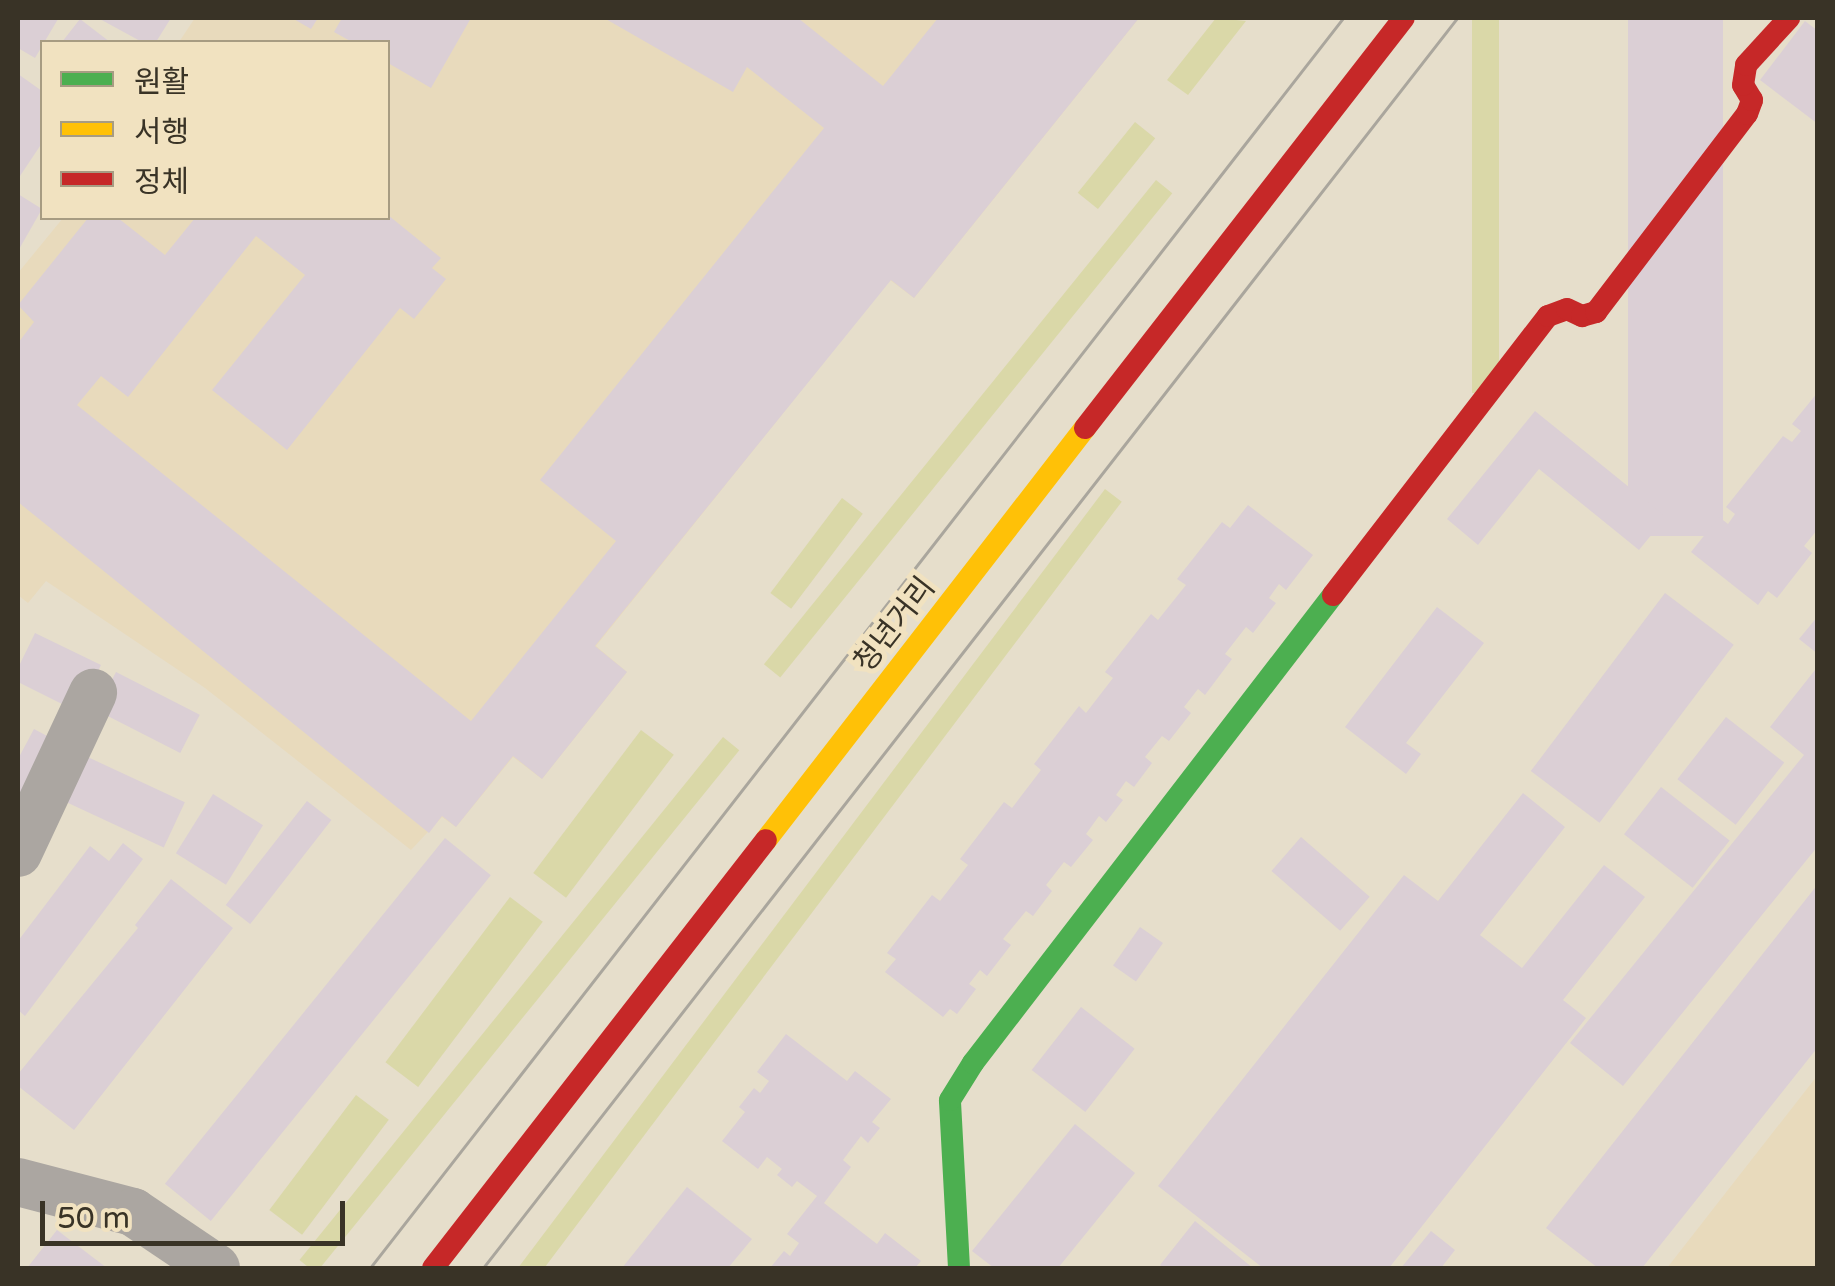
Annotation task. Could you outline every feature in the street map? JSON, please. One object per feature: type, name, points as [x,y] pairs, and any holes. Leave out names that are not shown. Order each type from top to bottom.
[{"type":"main road","name":"청년거리","points":[[433,1268],[1404,18]]},
{"type":"main road","points":[[959,1268],[950,1100],[973,1063],[1548,316],[1567,309],[1582,316],[1596,312],[1747,114],[1752,100],[1743,85],[1746,66],[1789,18]]},
{"type":"street","points":[[18,853],[93,693]]},
{"type":"street","points":[[18,1182],[133,1212],[216,1268]]},
{"type":"shaded area","points":[[195,18],[1139,18],[914,298],[890,280],[596,646],[627,672],[542,779],[513,757],[456,827],[442,817],[411,850],[205,688],[46,581],[28,603],[18,595],[18,273],[61,220],[390,220],[390,40],[180,40]]},
{"type":"shaded area","points":[[1216,18],[1246,21],[1188,95],[1167,80]]},
{"type":"shaded area","points":[[1472,18],[1499,18],[1499,393],[1472,393]]},
{"type":"shaded area","points":[[1135,122],[1155,138],[1098,209],[1078,193]]},
{"type":"shaded area","points":[[1156,180],[1172,193],[780,677],[764,664]]},
{"type":"shaded area","points":[[1105,489],[1122,502],[544,1268],[518,1268]]},
{"type":"shaded area","points":[[842,498],[863,514],[791,609],[770,593]]},
{"type":"shaded area","points":[[641,730],[674,755],[566,898],[533,873]]},
{"type":"shaded area","points":[[723,737],[739,750],[320,1268],[309,1268],[299,1260]]},
{"type":"shaded area","points":[[510,897],[543,922],[418,1087],[385,1062]]},
{"type":"shaded area","points":[[1817,1076],[1817,1268],[1667,1268]]},
{"type":"shaded area","points":[[356,1095],[389,1120],[302,1235],[269,1210]]},
{"type":"building","points":[[18,18],[58,19],[46,40],[40,40],[35,58],[18,48]]},
{"type":"building","points":[[98,18],[171,18],[157,40],[138,40]]},
{"type":"building","points":[[292,18],[318,18],[311,29]]},
{"type":"building","points":[[342,18],[471,18],[431,88],[390,64],[390,40],[348,40],[334,32]]},
{"type":"building","points":[[604,18],[798,18],[883,86],[938,18],[1139,18],[914,298],[891,280],[595,646],[627,672],[542,779],[513,756],[456,827],[442,816],[429,833],[18,502],[18,343],[34,322],[18,305],[86,220],[121,220],[165,255],[193,220],[390,220],[390,217],[441,258],[432,268],[446,279],[414,319],[400,308],[287,450],[212,390],[305,275],[256,236],[128,397],[101,376],[77,405],[471,721],[616,541],[540,480],[824,128],[747,67],[733,92]]},
{"type":"building","points":[[1628,18],[1723,18],[1723,536],[1628,536]]},
{"type":"building","points":[[80,19],[107,40],[64,40]]},
{"type":"building","points":[[1805,21],[1818,31],[1818,124],[1760,80]]},
{"type":"building","points":[[18,74],[40,90],[40,146],[18,179]]},
{"type":"building","points":[[18,194],[40,208],[40,212],[18,251]]},
{"type":"building","points":[[1818,392],[1818,529],[1804,546],[1812,553],[1777,598],[1768,591],[1758,605],[1691,552],[1719,517],[1728,524],[1735,514],[1726,507],[1783,436],[1792,442],[1801,431],[1792,424]]},
{"type":"building","points":[[1535,411],[1666,517],[1639,550],[1539,469],[1478,545],[1447,519]]},
{"type":"building","points":[[1248,505],[1313,555],[1286,590],[1279,584],[1269,598],[1276,603],[1253,633],[1246,627],[1225,654],[1232,659],[1205,695],[1198,689],[1184,707],[1191,713],[1169,741],[1162,736],[1145,757],[1152,763],[1134,787],[1126,781],[1116,795],[1123,800],[1106,822],[1099,816],[1086,834],[1093,840],[1071,867],[1064,862],[1046,885],[1052,891],[1033,916],[1026,911],[1003,939],[1011,945],[987,976],[980,970],[969,984],[976,989],[957,1014],[950,1009],[943,1017],[885,972],[896,959],[887,953],[932,895],[940,901],[968,865],[960,859],[1004,802],[1012,808],[1041,770],[1034,764],[1079,706],[1086,713],[1113,678],[1105,672],[1151,614],[1158,620],[1186,585],[1177,579],[1222,522],[1230,528]]},
{"type":"building","points":[[1665,593],[1734,645],[1599,823],[1531,771]]},
{"type":"building","points":[[1437,607],[1484,643],[1406,743],[1421,754],[1406,774],[1345,727]]},
{"type":"building","points":[[1818,616],[1818,654],[1799,639]]},
{"type":"building","points":[[35,633],[101,665],[78,712],[18,682],[18,668]]},
{"type":"building","points":[[1815,670],[1818,846],[1623,1086],[1570,1043],[1804,755],[1770,727]]},
{"type":"building","points":[[116,672],[200,715],[180,753],[96,710]]},
{"type":"building","points":[[1726,717],[1784,763],[1736,825],[1677,779]]},
{"type":"building","points":[[34,729],[64,745],[18,805],[18,759]]},
{"type":"building","points":[[77,752],[185,802],[164,848],[56,797]]},
{"type":"building","points":[[1661,787],[1730,841],[1693,888],[1624,834]]},
{"type":"building","points":[[1523,793],[1565,827],[1480,935],[1522,968],[1604,865],[1645,897],[1563,1000],[1586,1018],[1389,1268],[1263,1268],[1158,1186],[1404,875],[1438,901]]},
{"type":"building","points":[[213,794],[263,825],[226,885],[176,853]]},
{"type":"building","points":[[307,801],[331,820],[250,924],[226,905]]},
{"type":"building","points":[[1301,837],[1370,897],[1340,931],[1271,871]]},
{"type":"building","points":[[445,838],[491,875],[211,1221],[165,1184]]},
{"type":"building","points":[[123,843],[143,859],[25,1016],[18,1010],[18,941],[90,846],[109,861]]},
{"type":"building","points":[[171,879],[233,928],[74,1130],[18,1086],[18,1074],[138,928],[135,925]]},
{"type":"building","points":[[1818,884],[1818,1047],[1642,1268],[1598,1268],[1546,1228]]},
{"type":"building","points":[[1140,927],[1163,943],[1136,982],[1113,966]]},
{"type":"building","points":[[1081,1007],[1135,1049],[1085,1112],[1032,1070]]},
{"type":"building","points":[[786,1034],[847,1081],[855,1071],[891,1099],[872,1122],[880,1128],[868,1143],[861,1136],[843,1160],[851,1167],[824,1203],[877,1244],[885,1233],[921,1261],[915,1268],[770,1268],[784,1251],[790,1256],[799,1243],[787,1234],[817,1196],[797,1181],[792,1187],[777,1175],[782,1169],[767,1157],[758,1169],[722,1141],[745,1112],[739,1107],[754,1088],[760,1093],[769,1081],[757,1072]]},
{"type":"building","points":[[1075,1124],[1135,1173],[1058,1268],[994,1268],[972,1251]]},
{"type":"building","points":[[687,1187],[752,1239],[728,1268],[622,1268]]},
{"type":"building","points":[[1195,1221],[1253,1268],[1160,1265]]},
{"type":"building","points":[[57,1230],[107,1268],[27,1268]]},
{"type":"building","points":[[1431,1231],[1455,1250],[1441,1268],[1401,1268]]},
{"type":"tram line","points":[[370,1268],[1343,18]]},
{"type":"tram line","points":[[483,1268],[1457,18]]},
{"type":"traffic: fast","points":[[959,1268],[950,1100],[973,1063],[1333,595]]},
{"type":"traffic: slow","points":[[766,840],[1085,428]]},
{"type":"traffic: jam","points":[[1085,428],[1404,18]]},
{"type":"traffic: jam","points":[[1333,595],[1548,316],[1567,309],[1582,316],[1596,312],[1747,114],[1752,100],[1743,85],[1746,65],[1789,18]]},
{"type":"traffic: jam","points":[[433,1268],[766,840]]}]
